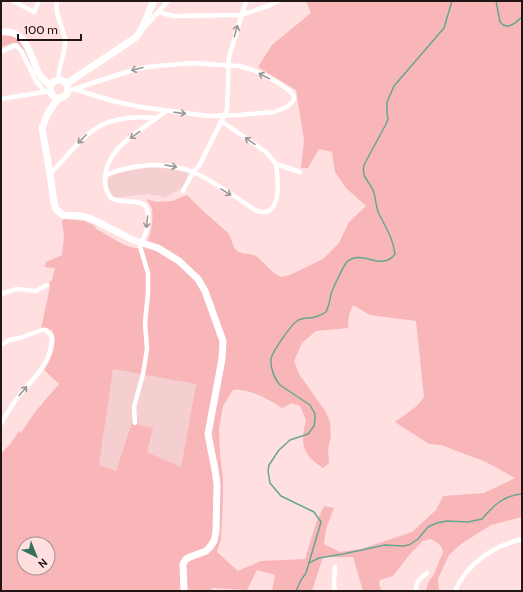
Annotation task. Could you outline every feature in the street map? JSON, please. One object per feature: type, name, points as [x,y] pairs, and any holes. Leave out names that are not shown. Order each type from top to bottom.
[{"type":"street","points":[[13,1],[34,12],[39,1]]},
{"type":"street","points":[[57,1],[56,11],[65,40],[58,73],[59,80]]},
{"type":"street","points":[[168,1],[130,42],[65,96],[58,98],[47,115],[42,128],[56,209],[61,214],[88,218],[139,243],[158,248],[178,261],[198,279],[205,291],[223,341],[222,359],[208,434],[217,484],[216,532],[214,541],[206,551],[186,559],[183,564],[184,591]]},
{"type":"street","points":[[182,191],[193,172],[199,166],[223,118],[228,103],[229,57],[246,1]]},
{"type":"street","points":[[158,12],[173,16],[241,14],[262,8],[278,1]]},
{"type":"street","points":[[142,30],[151,3]]},
{"type":"street","points":[[1,32],[11,31],[23,40],[38,72],[53,96],[58,98]]},
{"type":"street","points":[[1,52],[16,45],[22,52],[36,81],[49,89]]},
{"type":"street","points":[[59,80],[73,88],[140,107],[223,118],[274,112],[287,107],[294,99],[294,96],[290,91],[253,70],[240,66],[191,63],[147,67],[73,88]]},
{"type":"street","points":[[1,99],[49,89],[54,82],[59,80]]},
{"type":"street","points":[[139,243],[144,238],[148,224],[147,209],[140,202],[135,200],[119,201],[111,198],[106,188],[105,175],[108,162],[116,149],[166,111]]},
{"type":"street","points":[[50,174],[85,136],[101,125],[114,120],[127,118],[157,118]]},
{"type":"street","points":[[105,175],[128,168],[154,165],[174,166],[193,172],[257,211],[262,213],[266,212],[272,207],[278,195],[279,182],[276,164],[266,152],[223,118]]},
{"type":"street","points":[[276,164],[300,172]]},
{"type":"street","points":[[135,423],[134,407],[143,374],[147,349],[145,323],[148,273],[139,243]]},
{"type":"street","points":[[1,294],[16,289],[36,291],[47,285]]},
{"type":"street","points":[[1,344],[9,340],[20,338],[42,330],[46,330],[52,337],[50,354],[42,368],[16,399],[1,424]]},
{"type":"street","points":[[455,591],[464,575],[483,557],[512,541],[522,539]]},
{"type":"street","points":[[335,567],[335,591]]},
{"type":"street","points":[[416,591],[416,583],[427,573]]},
{"type":"shaded area","points":[[306,1],[522,1],[522,517],[491,525],[461,544],[449,555],[438,579],[439,591],[426,591],[428,583],[434,574],[443,552],[440,545],[430,539],[423,541],[411,553],[393,576],[380,580],[379,583],[381,591],[363,591],[353,557],[323,557],[312,591],[272,591],[275,575],[257,570],[247,590],[212,588],[211,591],[1,591],[1,454],[19,431],[21,433],[35,412],[59,384],[44,370],[53,351],[55,341],[54,335],[52,330],[41,328],[50,287],[49,282],[52,280],[55,268],[45,267],[46,262],[62,255],[64,236],[62,221],[64,219],[85,221],[120,243],[135,248],[140,247],[145,244],[148,239],[152,226],[152,209],[146,199],[157,202],[172,201],[187,195],[228,233],[238,252],[254,255],[281,277],[290,275],[323,259],[339,243],[349,222],[366,206],[346,188],[335,172],[332,152],[319,149],[308,168],[301,168],[304,140],[296,90],[258,67],[272,45],[311,13]],"holes":[[[353,305],[370,315],[416,321],[424,397],[417,406],[395,422],[429,444],[441,445],[486,462],[515,478],[484,493],[443,496],[436,510],[412,532],[361,549],[340,552],[324,544],[326,529],[334,508],[324,506],[316,523],[305,559],[261,561],[238,571],[217,552],[221,539],[223,499],[219,429],[223,406],[233,390],[252,392],[282,408],[292,403],[300,406],[306,420],[303,435],[304,448],[311,458],[323,468],[329,463],[328,449],[331,436],[330,422],[326,412],[299,374],[294,361],[302,343],[316,331],[348,328],[349,315]],[[113,369],[196,384],[181,467],[147,452],[153,428],[139,425],[137,420],[132,422],[116,471],[99,465]]]},
{"type":"shaded area","points":[[10,29],[18,32],[42,73],[37,79],[24,50],[18,44],[13,43],[1,47],[1,30]]},
{"type":"shaded area","points":[[150,167],[171,169],[188,173],[189,176],[182,188],[165,198],[147,194],[116,198],[112,195],[108,187],[108,180],[110,177],[115,174]]},
{"type":"shaded area","points":[[113,369],[196,383],[181,467],[147,452],[139,425],[132,422],[116,471],[98,465]]},
{"type":"waterway","points":[[296,591],[306,573],[321,522],[314,512],[281,496],[270,483],[268,471],[269,465],[279,450],[290,440],[308,434],[314,426],[315,414],[310,405],[278,383],[272,369],[271,359],[282,339],[297,321],[313,318],[326,312],[332,291],[346,263],[352,259],[358,258],[384,261],[395,254],[391,238],[378,212],[373,189],[365,177],[363,170],[364,165],[388,119],[387,102],[394,86],[444,28],[452,1]]},
{"type":"waterway","points":[[496,1],[500,22],[503,25],[509,26],[517,22],[522,17]]},
{"type":"waterway","points":[[309,563],[319,558],[385,545],[409,545],[418,539],[428,527],[447,521],[468,522],[482,519],[499,502],[510,496],[522,494]]}]
